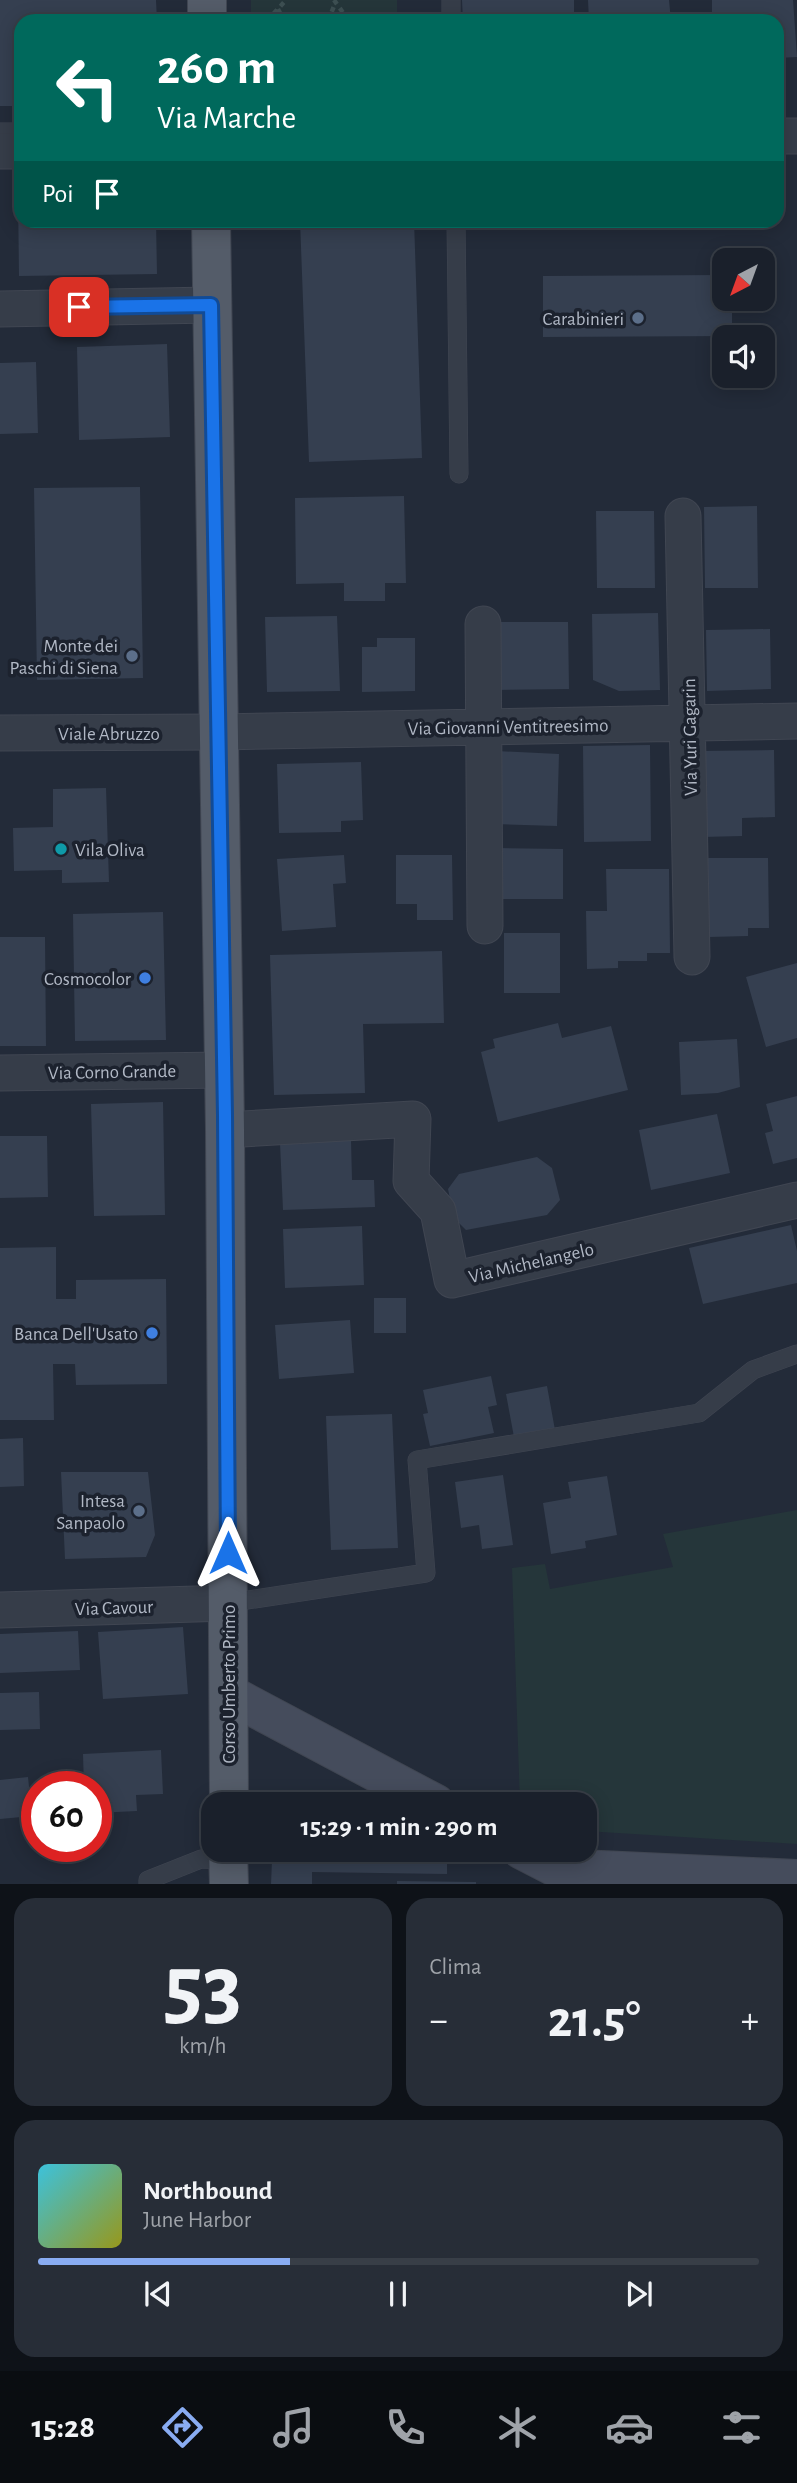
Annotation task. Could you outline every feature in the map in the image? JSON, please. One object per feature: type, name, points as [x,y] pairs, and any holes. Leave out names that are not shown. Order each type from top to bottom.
[{"type":"main road","name":"Corso Umberto Primo","points":[[211,228],[225,1130],[229,1792]]},
{"type":"street","points":[[0,309],[211,305]]},
{"type":"street","name":"Via Yuri Gagarin","points":[[683,516],[692,957]]},
{"type":"street","points":[[483,624],[485,926]]},
{"type":"street","name":"Via Giovanni Ventitreesimo","points":[[219,732],[797,721]]},
{"type":"street","name":"Viale Abruzzo","points":[[0,733],[219,732]]},
{"type":"street","name":"Via Corno Grande","points":[[0,1073],[224,1070]]},
{"type":"street","name":"Via Michelangelo","points":[[225,1130],[413,1119],[411,1181],[438,1211],[452,1280],[797,1200]]},
{"type":"street","name":"Via Cavour","points":[[0,1610],[228,1603]]},
{"type":"street","points":[[229,1694],[413,1792]]},
{"type":"street","points":[[540,1862],[560,1876],[797,1879]]},
{"type":"lane","points":[[456,228],[459,474]]},
{"type":"lane","points":[[228,1603],[426,1573],[417,1461],[699,1413],[753,1370],[797,1354]]},
{"type":"lane","points":[[144,1883],[201,1859],[229,1865]]},
{"type":"path","points":[[273,14],[286,0]]},
{"type":"path","points":[[278,9],[280,14]]},
{"type":"shaded area","points":[[251,0],[397,0],[397,14],[251,14]]},
{"type":"shaded area","points":[[797,1510],[797,1844],[597,1832],[597,1792],[520,1792],[512,1568],[545,1564],[550,1589],[673,1567],[663,1534]]},
{"type":"building","points":[[0,0],[156,0],[157,14],[14,14],[14,106],[0,106]]},
{"type":"building","points":[[462,0],[574,0],[574,14],[463,14]]},
{"type":"building","points":[[588,0],[669,0],[670,14],[589,14]]},
{"type":"building","points":[[712,0],[793,0],[797,57],[784,58],[784,14],[712,14]]},
{"type":"building","points":[[18,228],[156,228],[157,274],[19,276]]},
{"type":"building","points":[[300,228],[414,228],[422,458],[309,462]]},
{"type":"building","name":"Carabinieri","points":[[712,275],[712,312],[732,312],[732,325],[712,325],[712,336],[543,337],[543,276]]},
{"type":"building","points":[[167,344],[170,437],[79,440],[77,347]]},
{"type":"building","points":[[36,362],[38,433],[0,434],[0,363]]},
{"type":"building","points":[[140,487],[143,678],[37,680],[34,488]]},
{"type":"building","points":[[404,496],[406,583],[385,583],[385,601],[344,601],[344,583],[296,584],[295,498]]},
{"type":"building","points":[[757,506],[758,588],[705,588],[704,507]]},
{"type":"building","points":[[596,511],[654,511],[655,588],[597,588]]},
{"type":"building","points":[[658,613],[660,690],[619,691],[593,680],[592,614]]},
{"type":"building","points":[[337,616],[340,691],[267,692],[265,617]]},
{"type":"building","points":[[495,622],[568,622],[569,689],[495,690]]},
{"type":"building","points":[[770,629],[771,689],[707,691],[706,630]]},
{"type":"building","points":[[377,638],[415,638],[415,691],[362,692],[362,647],[377,647]]},
{"type":"building","points":[[650,745],[651,841],[584,842],[583,746]]},
{"type":"building","points":[[774,750],[775,817],[742,818],[742,836],[702,837],[700,751]]},
{"type":"building","points":[[497,751],[559,754],[557,826],[495,824]]},
{"type":"building","points":[[361,762],[363,820],[341,821],[341,832],[279,833],[277,764]]},
{"type":"building","name":"Vila Oliva","points":[[106,788],[109,882],[62,883],[62,870],[14,871],[13,828],[53,827],[53,789]]},
{"type":"building","points":[[500,848],[563,849],[563,899],[500,899]]},
{"type":"building","points":[[344,855],[346,883],[333,884],[336,927],[282,931],[277,859]]},
{"type":"building","points":[[396,855],[452,855],[453,920],[417,920],[417,904],[396,904]]},
{"type":"building","points":[[708,858],[768,858],[769,928],[748,928],[748,936],[709,937]]},
{"type":"building","points":[[606,869],[669,869],[670,953],[647,953],[647,961],[618,961],[618,968],[587,969],[586,911],[607,911]]},
{"type":"building","points":[[163,912],[166,1040],[75,1041],[73,914]]},
{"type":"building","points":[[504,933],[560,933],[560,993],[504,993]]},
{"type":"building","points":[[0,937],[45,937],[46,1046],[0,1046]]},
{"type":"building","points":[[442,951],[444,1023],[363,1024],[365,1093],[274,1095],[270,955]]},
{"type":"building","points":[[797,963],[797,1038],[766,1047],[746,977]]},
{"type":"building","points":[[558,1023],[562,1038],[611,1026],[628,1090],[498,1122],[481,1052],[495,1048],[493,1039]]},
{"type":"building","points":[[737,1039],[740,1087],[718,1093],[681,1095],[679,1042]]},
{"type":"building","points":[[797,1096],[797,1158],[773,1164],[765,1133],[773,1131],[766,1104]]},
{"type":"building","points":[[163,1102],[165,1215],[94,1216],[91,1104]]},
{"type":"building","points":[[717,1114],[730,1173],[651,1190],[639,1130]]},
{"type":"building","points":[[0,1136],[47,1136],[48,1197],[0,1198]]},
{"type":"building","points":[[351,1140],[352,1180],[374,1180],[375,1207],[283,1210],[280,1143]]},
{"type":"building","points":[[537,1157],[552,1168],[560,1200],[547,1215],[466,1230],[454,1218],[448,1189],[459,1174]]},
{"type":"building","points":[[791,1225],[797,1251],[797,1283],[703,1304],[689,1248]]},
{"type":"building","points":[[362,1226],[364,1285],[285,1288],[283,1229]]},
{"type":"building","points":[[56,1247],[56,1299],[76,1299],[76,1280],[166,1279],[167,1384],[76,1385],[75,1364],[53,1364],[54,1420],[0,1420],[0,1248]]},
{"type":"building","points":[[374,1298],[406,1298],[406,1333],[374,1333]]},
{"type":"building","points":[[350,1320],[354,1373],[279,1379],[275,1325]]},
{"type":"building","points":[[491,1376],[497,1405],[488,1407],[494,1433],[430,1446],[423,1414],[428,1413],[423,1390]]},
{"type":"building","points":[[547,1386],[555,1430],[514,1437],[506,1394]]},
{"type":"building","points":[[392,1414],[398,1548],[331,1550],[326,1416]]},
{"type":"building","points":[[23,1438],[24,1486],[0,1487],[0,1439]]},
{"type":"building","points":[[61,1472],[148,1472],[155,1535],[146,1557],[65,1559]]},
{"type":"building","points":[[503,1475],[513,1545],[482,1549],[479,1525],[461,1528],[455,1482]]},
{"type":"building","points":[[607,1476],[617,1535],[585,1541],[586,1548],[551,1554],[543,1503],[571,1498],[568,1482]]},
{"type":"building","points":[[183,1627],[188,1694],[103,1699],[98,1632]]},
{"type":"building","points":[[78,1631],[80,1670],[0,1673],[0,1634]]},
{"type":"building","points":[[39,1692],[40,1729],[0,1730],[0,1693]]},
{"type":"building","points":[[161,1750],[163,1794],[136,1795],[137,1811],[112,1812],[112,1771],[84,1771],[83,1754]]},
{"type":"building","points":[[21,1778],[21,1817],[0,1819],[0,1780]]},
{"type":"building","points":[[272,1862],[447,1862],[447,1874],[312,1872],[312,1884],[271,1884]]},
{"type":"building","points":[[397,1881],[476,1882],[476,1884],[397,1884]]},
{"type":"place","name":"Carabinieri","points":[[638,318]]},
{"type":"place","name":"Monte dei Paschi di Siena","points":[[132,656]]},
{"type":"place","name":"Vila Oliva","points":[[61,849]]},
{"type":"place","name":"Cosmocolor","points":[[145,978]]},
{"type":"place","name":"Banca Dell'Usato","points":[[152,1333]]},
{"type":"place","name":"Intesa Sanpaolo","points":[[139,1511]]},
{"type":"route","points":[[79,307],[211,305],[225,1115],[228,1553]]}]
